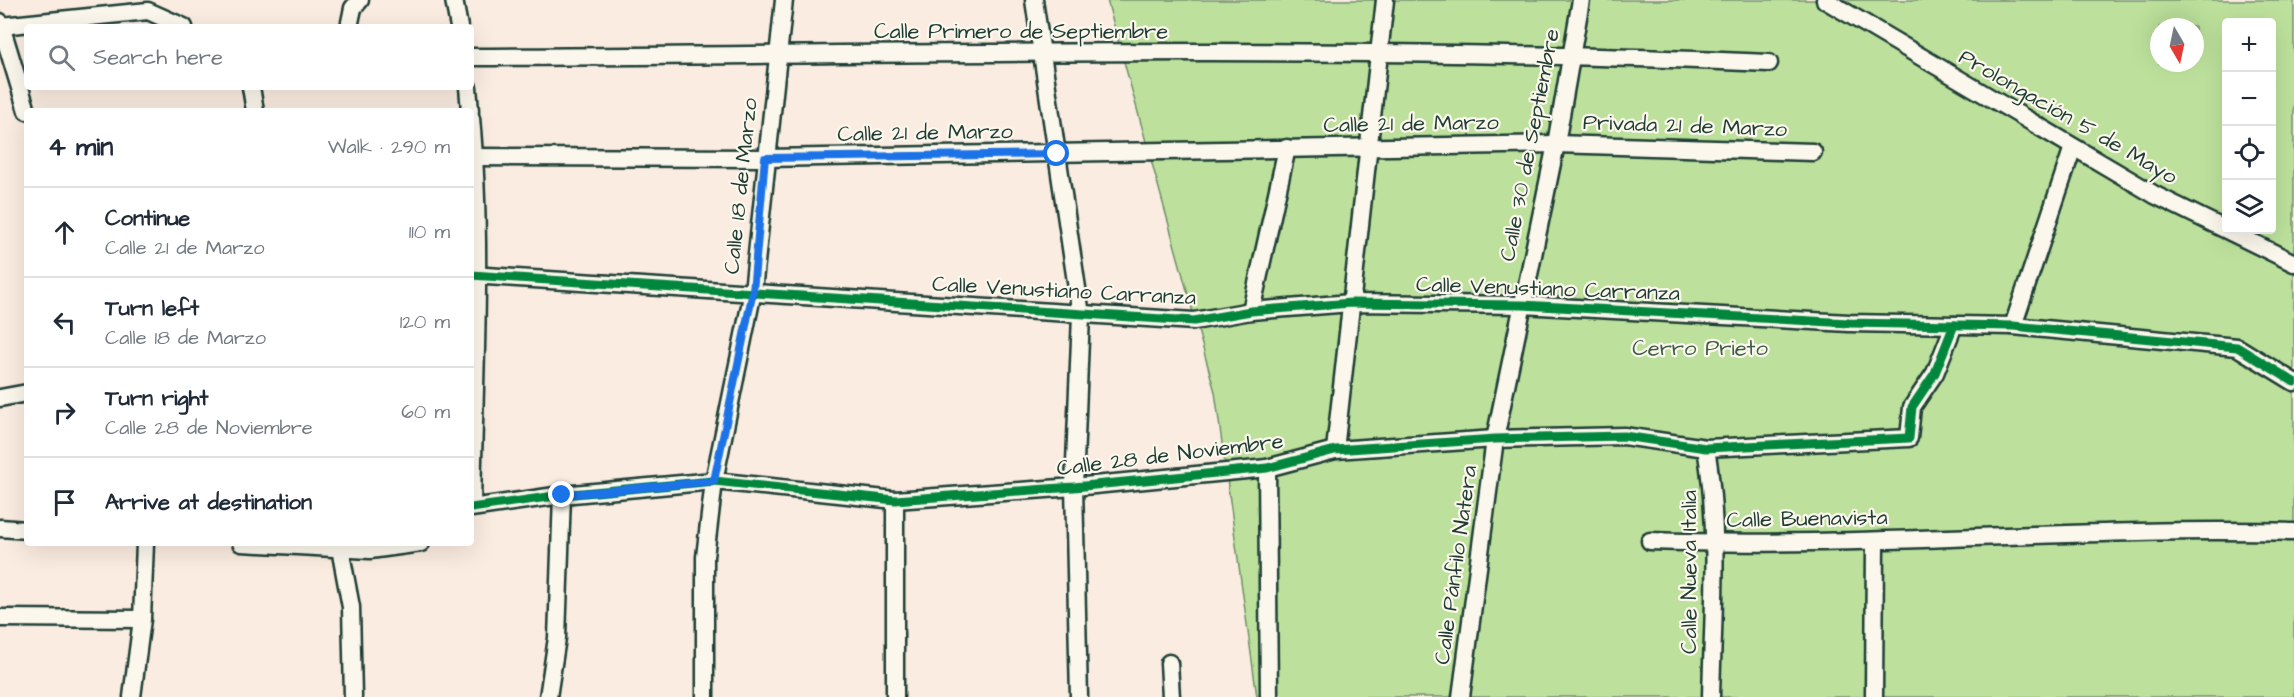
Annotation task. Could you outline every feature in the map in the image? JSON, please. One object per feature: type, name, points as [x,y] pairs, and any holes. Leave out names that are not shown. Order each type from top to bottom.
[{"type":"street","points":[[349,24],[352,8],[360,0]]},
{"type":"street","points":[[453,0],[458,24]]},
{"type":"street","name":"Calle 18 de Marzo","points":[[705,697],[705,557],[714,481],[753,291],[765,158],[784,0]]},
{"type":"street","points":[[1034,0],[1081,315],[1074,487],[1079,697]]},
{"type":"street","points":[[1335,450],[1385,0]]},
{"type":"street","name":"Calle 30 de Septiembre","points":[[1495,439],[1556,144],[1581,0]]},
{"type":"street","name":"Prolongación 5 de Mayo","points":[[1825,0],[2155,195],[2294,263]]},
{"type":"street","points":[[26,108],[1,24],[148,11],[177,24]]},
{"type":"street","name":"Calle Primero de Septiembre","points":[[474,57],[1379,51],[1570,54],[1769,63]]},
{"type":"street","points":[[252,90],[254,108]]},
{"type":"street","points":[[468,90],[470,108]]},
{"type":"street","name":"Calle 21 de Marzo","points":[[474,157],[765,158],[1556,144]]},
{"type":"street","name":"Privada 21 de Marzo","points":[[1556,144],[1813,152]]},
{"type":"street","points":[[2013,326],[2073,147]]},
{"type":"street","points":[[1251,310],[1287,148]]},
{"type":"street","points":[[474,157],[474,275]]},
{"type":"street","name":"Calle Venustiano Carranza","points":[[474,275],[753,291],[1194,321],[1251,310],[1351,303],[1522,304],[1849,323],[2013,326],[2236,347],[2294,382]]},
{"type":"street","name":"Calle 28 de Noviembre","points":[[474,507],[562,495],[714,481],[895,500],[1074,487],[1267,468],[1335,450],[1495,439],[1624,435],[1706,448],[1910,438],[1912,406],[1935,373],[1954,325]]},
{"type":"street","points":[[0,398],[24,394]]},
{"type":"street","name":"Calle Pánfilo Natera","points":[[1461,697],[1495,439]]},
{"type":"street","name":"Calle Nueva Italia","points":[[1706,448],[1713,485],[1715,543],[1711,697]]},
{"type":"street","points":[[1267,468],[1269,697]]},
{"type":"street","points":[[548,697],[557,638],[562,495]]},
{"type":"street","points":[[895,500],[895,697]]},
{"type":"street","points":[[0,528],[24,530]]},
{"type":"street","name":"Calle Buenavista","points":[[1650,541],[1875,542],[1965,536],[2193,529],[2294,532]]},
{"type":"street","points":[[1874,697],[1875,542]]},
{"type":"street","points":[[132,697],[142,619],[145,546]]},
{"type":"street","points":[[340,546],[351,607],[353,697]]},
{"type":"street","points":[[346,546],[370,550],[399,546]]},
{"type":"street","points":[[0,618],[142,619]]},
{"type":"street","points":[[1169,663],[1171,697]]},
{"type":"green space","name":"Cerro Prieto","points":[[1107,0],[2294,0],[2294,697],[1257,697],[1215,392]]},
{"type":"cycle path","points":[[474,275],[1194,321],[1251,311],[1351,303],[1522,305],[1849,323],[2013,326],[2237,347],[2294,382]]},
{"type":"cycle path","points":[[474,508],[562,495],[714,481],[895,500],[1074,487],[1267,468],[1335,450],[1495,439],[1624,436],[1706,448],[1909,438],[1912,407],[1935,373],[1954,325]]},
{"type":"route","points":[[562,495],[714,481],[753,291],[765,158],[1057,154]]}]
